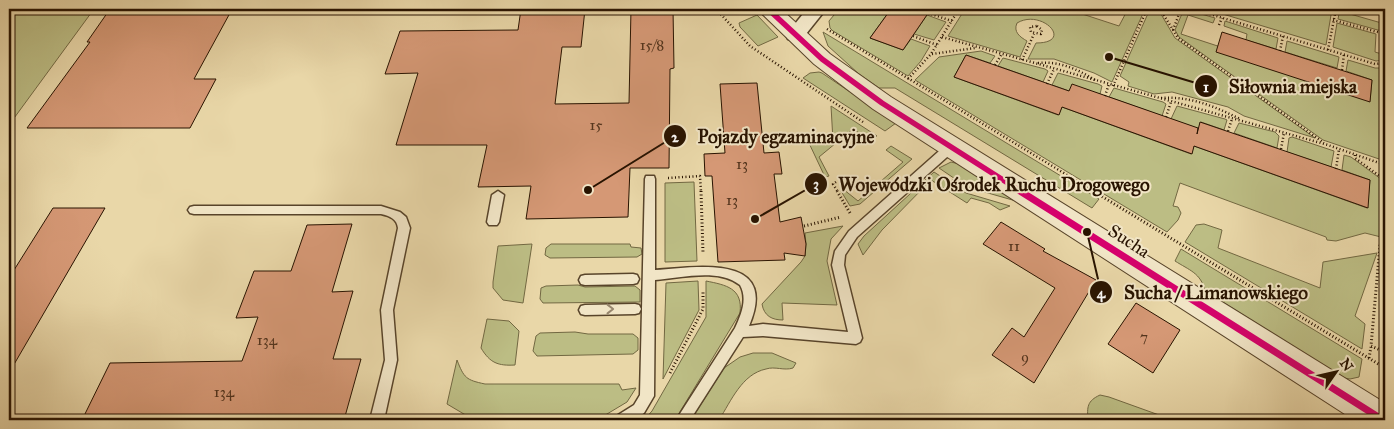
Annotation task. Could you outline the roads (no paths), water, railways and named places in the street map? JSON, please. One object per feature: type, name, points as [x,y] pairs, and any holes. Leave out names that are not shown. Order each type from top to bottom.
[{"type":"street","name":"Sucha","points":[[768,9],[795,35],[846,78],[951,147],[1383,420]]},
{"type":"street","points":[[795,35],[815,11]]},
{"type":"lane","points":[[739,332],[763,330],[856,338],[838,265],[839,254],[853,234],[951,147]]},
{"type":"lane","points":[[623,420],[639,409],[647,396],[650,179]]},
{"type":"lane","points":[[494,222],[498,195]]},
{"type":"lane","points":[[194,210],[381,210],[392,212],[399,217],[404,224],[404,228],[387,310],[391,360],[377,420]]},
{"type":"lane","points":[[649,275],[727,273],[738,277],[746,284],[749,294],[750,309],[739,332],[683,420]]},
{"type":"lane","points":[[585,280],[633,279]]},
{"type":"lane","points":[[585,310],[635,309]]},
{"type":"place","name":"Siłownia miejska","points":[[1109,57]]},
{"type":"place","name":"Pojazdy egzaminacyjne","points":[[588,190]]},
{"type":"place","name":"Wojewódzki Ośrodek Ruchu Drogowego","points":[[755,219]]},
{"type":"place","name":"Sucha / Limanowskiego","points":[[1087,232]]}]
